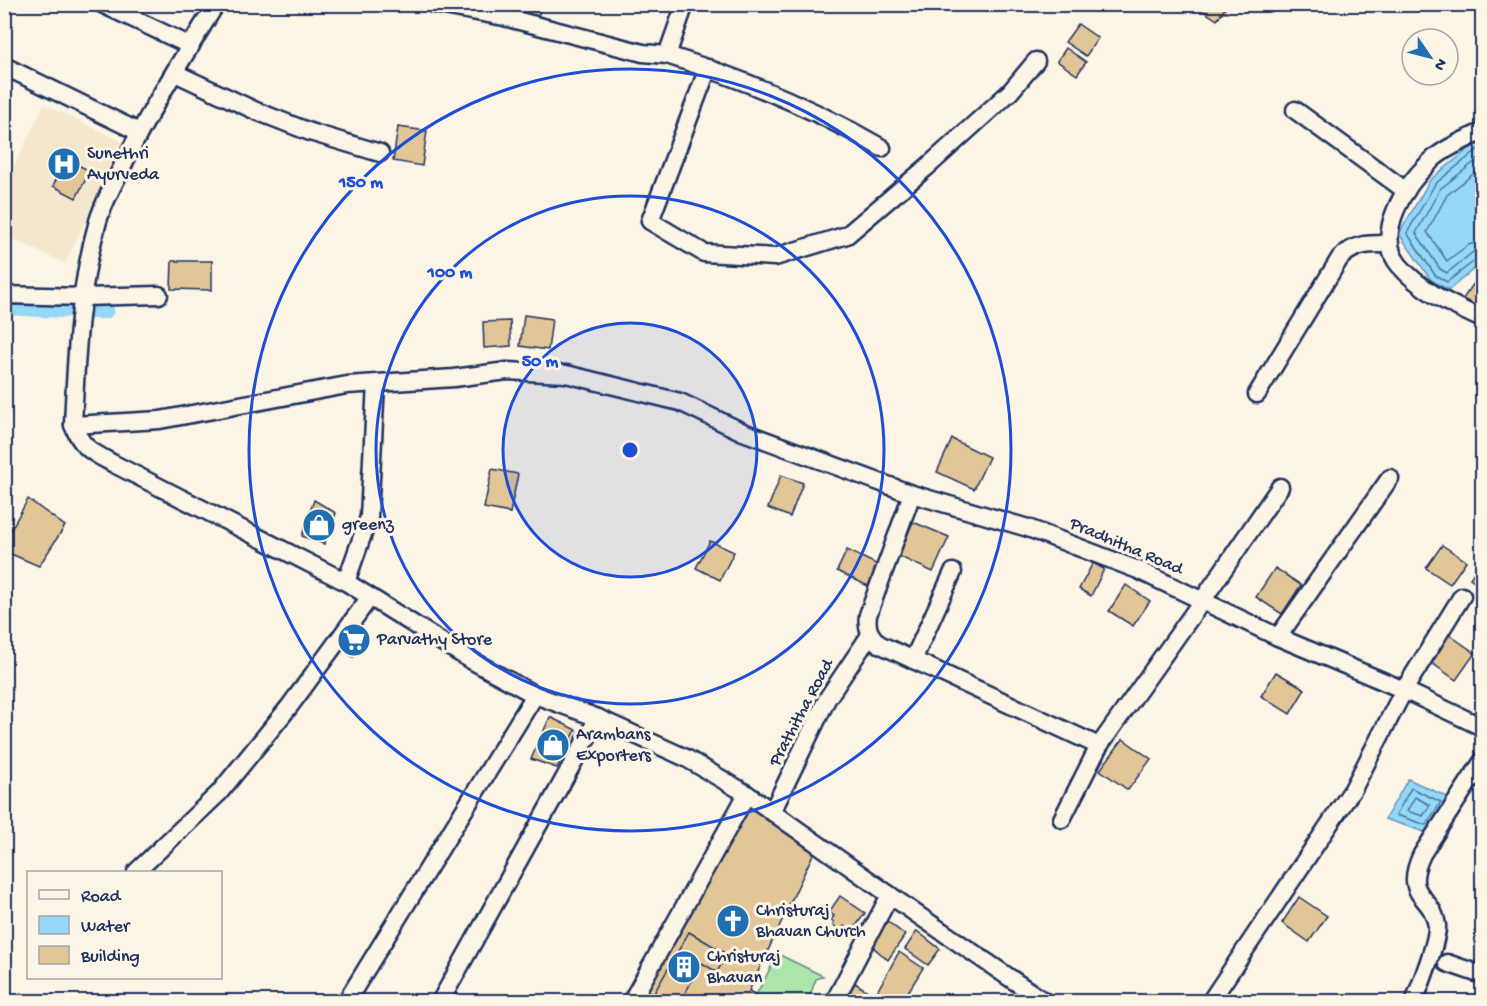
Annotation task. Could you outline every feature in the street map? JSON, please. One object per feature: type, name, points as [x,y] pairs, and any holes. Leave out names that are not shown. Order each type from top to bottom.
[{"type":"street","points":[[102,4],[191,46]]},
{"type":"street","points":[[216,4],[139,132],[105,202],[98,222],[83,297],[75,370],[73,425],[78,439],[101,457],[346,582],[469,660],[535,695],[598,718],[686,758],[747,794],[1045,1002]]},
{"type":"street","points":[[433,4],[504,17],[642,53],[667,55],[708,68],[840,123],[882,148]]},
{"type":"street","points":[[667,55],[685,4]]},
{"type":"street","points":[[708,68],[650,221],[704,253],[775,257],[847,235],[1010,92],[1036,61]]},
{"type":"street","points":[[4,66],[139,132]]},
{"type":"street","points":[[174,73],[288,123],[380,153]]},
{"type":"street","points":[[1295,110],[1406,191]]},
{"type":"street","points":[[1482,132],[1431,159],[1406,191],[1389,224],[1389,244],[1398,264],[1435,297],[1482,320]]},
{"type":"street","points":[[1257,393],[1340,258],[1348,249],[1361,244],[1389,244]]},
{"type":"street","points":[[4,295],[83,297],[159,295]]},
{"type":"street","name":"Pradhitha Road","points":[[73,425],[160,420],[346,385],[454,378],[507,371],[566,374],[680,402],[743,432],[912,494],[1028,528],[1138,570],[1278,636],[1404,690],[1482,727]]},
{"type":"street","points":[[346,582],[369,517],[376,383]]},
{"type":"street","points":[[1278,636],[1390,478]]},
{"type":"street","points":[[1062,819],[1099,746],[1280,488]]},
{"type":"street","points":[[912,494],[868,615],[867,625],[870,635],[879,644],[912,660],[1099,746]]},
{"type":"street","points":[[912,660],[953,572]]},
{"type":"street","points":[[1210,1002],[1353,789],[1404,690],[1462,596]]},
{"type":"street","points":[[138,871],[219,793],[289,707],[370,597]]},
{"type":"street","name":"Prathitha Road","points":[[772,812],[827,699],[870,635]]},
{"type":"street","points":[[346,1002],[535,695]]},
{"type":"street","points":[[440,1002],[598,718]]},
{"type":"street","points":[[1414,1002],[1424,976],[1437,928],[1434,916],[1414,882],[1416,868],[1422,854],[1482,762]]},
{"type":"street","points":[[630,1002],[747,794]]},
{"type":"street","points":[[834,1002],[890,895]]},
{"type":"street","points":[[1448,963],[1482,975]]},
{"type":"shaded area","name":"Sunethri Ayurveda","points":[[44,104],[123,142],[65,264],[5,235],[4,187]]},
{"type":"green space","points":[[778,954],[823,976],[816,979],[808,1001],[768,1001],[756,995]]},
{"type":"water","points":[[1482,142],[1482,262],[1449,290],[1431,280],[1399,234],[1430,180],[1475,144]]},
{"type":"water","points":[[1408,779],[1452,799],[1428,833],[1385,819]]},
{"type":"building","points":[[521,4],[543,4],[536,20],[517,12]]},
{"type":"building","points":[[1197,4],[1228,4],[1217,20],[1196,6]]},
{"type":"building","points":[[1078,24],[1098,38],[1086,56],[1065,42]]},
{"type":"building","points":[[1066,48],[1086,62],[1077,75],[1057,61]]},
{"type":"building","points":[[398,127],[427,131],[422,166],[393,161]]},
{"type":"building","points":[[66,159],[90,171],[76,198],[53,186]]},
{"type":"building","points":[[172,261],[212,261],[212,290],[171,289]]},
{"type":"building","points":[[1482,272],[1482,300],[1475,310],[1462,300]]},
{"type":"building","points":[[524,315],[552,319],[548,350],[520,346]]},
{"type":"building","points":[[510,321],[511,346],[484,348],[483,322]]},
{"type":"building","points":[[952,439],[989,457],[974,489],[937,472]]},
{"type":"building","points":[[492,469],[518,474],[510,513],[484,508]]},
{"type":"building","points":[[781,475],[803,483],[790,517],[768,508]]},
{"type":"building","points":[[28,499],[65,526],[39,566],[4,551],[4,542]]},
{"type":"building","name":"greenz","points":[[314,500],[336,513],[324,544],[302,536]]},
{"type":"building","points":[[913,522],[949,537],[933,572],[898,556]]},
{"type":"building","points":[[710,541],[734,552],[720,580],[696,568]]},
{"type":"building","points":[[1442,545],[1466,561],[1450,584],[1426,568]]},
{"type":"building","points":[[847,550],[878,565],[868,586],[837,571]]},
{"type":"building","points":[[1482,561],[1482,587],[1470,578]]},
{"type":"building","points":[[1093,563],[1104,569],[1091,596],[1079,589]]},
{"type":"building","points":[[1275,568],[1301,585],[1282,614],[1256,597]]},
{"type":"building","points":[[1126,585],[1150,601],[1133,626],[1109,611]]},
{"type":"building","name":"Parvathy Store","points":[[356,627],[368,635],[353,657],[339,646]]},
{"type":"building","points":[[1448,634],[1475,653],[1456,680],[1429,661]]},
{"type":"building","points":[[1276,672],[1305,689],[1290,714],[1261,696]]},
{"type":"building","name":"Arambans Exporters","points":[[550,717],[576,730],[557,768],[531,759]]},
{"type":"building","points":[[1123,739],[1151,759],[1128,790],[1100,770]]},
{"type":"building","name":"Christuraj Bhavan Church","points":[[751,806],[814,852],[749,991],[768,1002],[639,1002]]},
{"type":"building","points":[[840,896],[865,913],[852,932],[844,926],[841,931],[833,925],[834,922],[831,920],[834,916],[829,912]]},
{"type":"building","points":[[1299,897],[1327,916],[1309,942],[1282,923]]},
{"type":"building","points":[[887,921],[905,935],[888,960],[873,947]]},
{"type":"building","points":[[917,931],[940,949],[928,965],[905,949]]},
{"type":"building","name":"Christuraj Bhavan","points":[[689,932],[727,954],[717,972],[702,963],[680,1002],[649,1002]]},
{"type":"building","points":[[899,952],[923,968],[902,1002],[881,1002],[874,997]]},
{"type":"building","points":[[855,983],[869,992],[863,1002],[843,1002]]},
{"type":"waterway","points":[[4,306],[64,309]]},
{"type":"waterway","points":[[91,310],[105,310]]},
{"type":"place","name":"Sunethri Ayurveda","points":[[64,164]]},
{"type":"place","name":"greenz","points":[[319,525]]},
{"type":"place","name":"Parvathy Store","points":[[354,640]]},
{"type":"place","name":"Arambans Exporters","points":[[553,745]]},
{"type":"place","name":"Christuraj Bhavan Church","points":[[733,921]]},
{"type":"place","name":"Christuraj Bhavan","points":[[684,967]]}]
